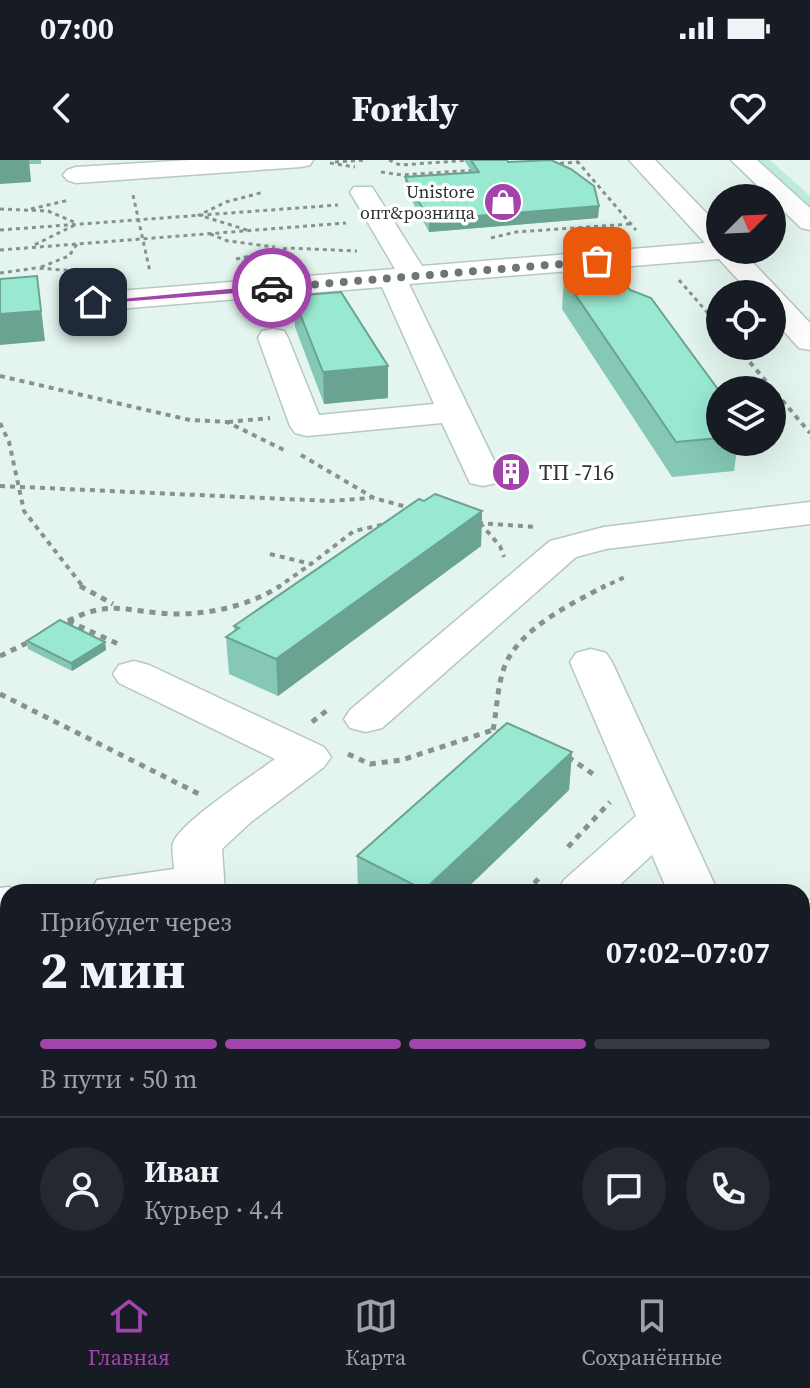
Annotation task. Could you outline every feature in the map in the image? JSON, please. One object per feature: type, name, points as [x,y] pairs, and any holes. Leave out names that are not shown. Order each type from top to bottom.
[{"type":"main road","points":[[76,175],[301,160]]},
{"type":"main road","points":[[641,160],[706,228]]},
{"type":"main road","points":[[743,160],[810,222]]},
{"type":"main road","points":[[364,177],[455,412],[483,475]]},
{"type":"main road","points":[[93,302],[706,252]]},
{"type":"main road","points":[[738,264],[754,280]]},
{"type":"main road","points":[[786,315],[810,341]]},
{"type":"main road","points":[[273,338],[307,426],[455,412]]},
{"type":"main road","points":[[351,711],[563,549],[604,538],[810,513]]},
{"type":"main road","points":[[128,660],[308,757],[234,811],[197,844],[199,884]]},
{"type":"main road","points":[[591,662],[689,884]]},
{"type":"main road","points":[[565,870],[660,820]]},
{"type":"path","points":[[365,160],[326,163],[364,177],[475,170]]},
{"type":"path","points":[[389,160],[400,165],[472,160]]},
{"type":"path","points":[[549,164],[578,162]]},
{"type":"path","points":[[134,171],[131,189],[150,274],[161,273]]},
{"type":"path","points":[[199,215],[226,202],[264,192]]},
{"type":"path","points":[[0,230],[338,205]]},
{"type":"path","points":[[0,209],[48,211],[71,218],[75,225]]},
{"type":"path","points":[[199,215],[250,231]]},
{"type":"path","points":[[0,250],[347,223]]},
{"type":"path","points":[[30,247],[75,225]]},
{"type":"path","points":[[210,234],[248,245],[360,251]]},
{"type":"path","points":[[36,268],[69,256],[77,244]]},
{"type":"path","points":[[228,262],[288,248]]},
{"type":"path","points":[[0,273],[36,268],[94,272]]},
{"type":"path","points":[[748,360],[810,433]]},
{"type":"path","points":[[0,376],[190,420],[227,422],[276,448],[303,456],[374,498],[425,511]]},
{"type":"path","points":[[0,423],[9,442],[24,511],[79,586],[113,604],[174,614],[209,610],[265,595],[354,531],[397,522]]},
{"type":"path","points":[[0,486],[330,501],[374,498]]},
{"type":"path","points":[[405,515],[414,509]]},
{"type":"path","points":[[468,520],[550,528]]},
{"type":"path","points":[[479,523],[500,546],[509,569]]},
{"type":"path","points":[[270,554],[311,564]]},
{"type":"path","points":[[493,730],[506,664],[548,620],[594,591],[625,577]]},
{"type":"path","points":[[55,628],[86,611],[113,604]]},
{"type":"path","points":[[68,621],[128,660]]},
{"type":"path","points":[[0,656],[41,635]]},
{"type":"path","points":[[0,694],[234,811]]},
{"type":"path","points":[[299,732],[351,711]]},
{"type":"path","points":[[342,751],[370,764],[402,760],[493,730],[506,734]]},
{"type":"path","points":[[557,751],[580,763],[605,784]]},
{"type":"path","points":[[540,884],[565,870],[617,794]]},
{"type":"green space","points":[[756,160],[770,160],[810,196],[810,209],[786,184]]},
{"type":"building","name":"Unistore опт&розница","points":[[471,160],[551,160],[571,169],[594,186],[599,206],[429,220],[405,177],[479,172]]},
{"type":"building","points":[[618,274],[630,290],[651,298],[708,376],[706,439],[676,442],[564,278]]},
{"type":"building","points":[[37,276],[41,311],[0,314],[0,279]]},
{"type":"building","points":[[341,292],[388,366],[323,372],[293,296]]},
{"type":"building","points":[[435,494],[482,511],[276,659],[226,637],[239,628],[234,626],[419,499],[424,501]]},
{"type":"building","points":[[60,620],[105,642],[71,663],[27,641]]},
{"type":"building","points":[[507,723],[572,752],[430,884],[412,884],[357,856]]},
{"type":"way so far","points":[[272,288],[597,261]]},
{"type":"place","name":"Unistore опт&розница","points":[[503,202]]},
{"type":"place","name":"ТП -716","points":[[511,472]]},
{"type":"route","points":[[93,302],[272,288]]}]
